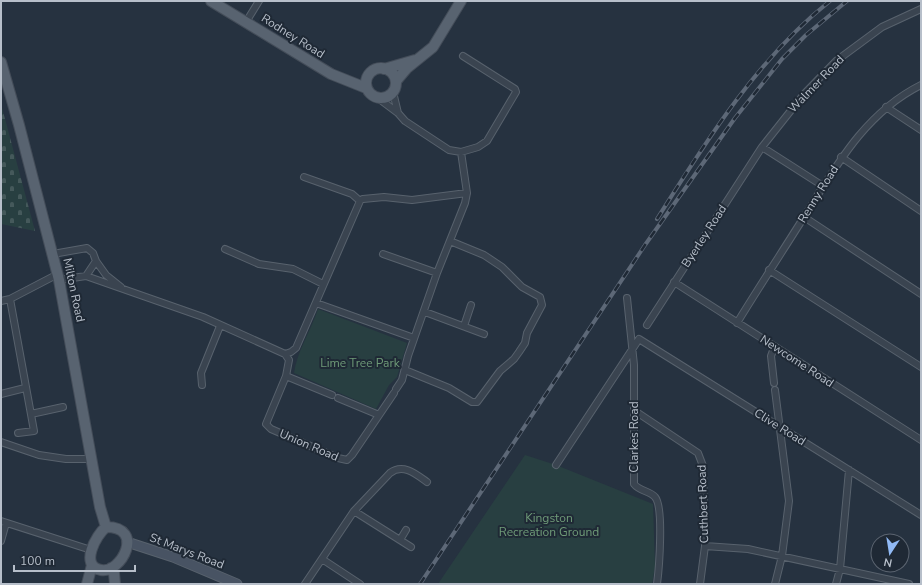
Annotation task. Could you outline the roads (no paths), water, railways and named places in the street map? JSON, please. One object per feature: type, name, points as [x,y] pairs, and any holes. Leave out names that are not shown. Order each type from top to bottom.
[{"type":"main road","name":"Rodney Road","points":[[211,1],[341,79],[366,88]]},
{"type":"main road","points":[[368,75],[366,88],[370,94],[378,98],[386,97],[393,92],[396,81],[407,68],[433,47],[461,1]]},
{"type":"main road","points":[[341,79],[368,75],[375,69],[384,69],[421,58]]},
{"type":"main road","name":"Milton Road","points":[[1,62],[53,254],[100,507],[106,527]]},
{"type":"main road","points":[[384,69],[392,73],[396,81]]},
{"type":"main road","points":[[87,584],[92,565],[90,558],[91,550],[100,532],[106,527],[121,529],[126,534],[128,542],[123,556],[111,568],[105,571],[98,570],[92,565]]},
{"type":"main road","points":[[111,568],[114,573],[115,584]]},
{"type":"street","points":[[246,22],[260,1]]},
{"type":"street","name":"Walmer Road","points":[[762,147],[804,94],[836,61],[882,26],[921,9]]},
{"type":"street","points":[[378,98],[398,113],[405,121],[449,150],[461,152],[478,147],[487,140],[516,92],[515,89],[463,56]]},
{"type":"street","name":"Renny Road","points":[[737,322],[769,270],[804,218],[841,157],[866,126],[886,107],[904,94],[921,85]]},
{"type":"street","points":[[393,92],[398,113]]},
{"type":"street","points":[[886,107],[921,130]]},
{"type":"street","points":[[762,147],[823,186]]},
{"type":"street","name":"Byerley Road","points":[[647,325],[762,147]]},
{"type":"street","name":"Union Road","points":[[285,354],[289,360],[286,376],[266,424],[272,429],[338,458],[347,460],[379,416],[395,391],[405,370],[414,338],[437,273],[465,203],[467,193],[461,152]]},
{"type":"street","points":[[841,157],[921,211]]},
{"type":"street","points":[[304,177],[352,194],[361,200],[384,197],[412,200],[467,193]]},
{"type":"street","points":[[1,301],[10,299],[58,277],[86,276],[125,291],[203,317],[220,326],[285,354],[296,348],[361,200]]},
{"type":"street","points":[[804,218],[921,294]]},
{"type":"street","points":[[405,370],[449,388],[472,402],[477,402],[500,371],[514,359],[519,352],[542,305],[540,297],[522,288],[502,267],[484,255],[450,241]]},
{"type":"street","points":[[53,254],[87,248],[93,253],[96,261],[106,275],[125,291]]},
{"type":"street","points":[[225,249],[259,264],[294,269],[324,284]]},
{"type":"street","points":[[383,254],[437,273]]},
{"type":"street","points":[[86,276],[96,261]]},
{"type":"street","points":[[769,270],[921,367]]},
{"type":"street","name":"Newcome Road","points":[[674,282],[737,322],[774,348],[921,440]]},
{"type":"street","name":"Clarkes Road","points":[[627,298],[633,349],[635,411],[634,484],[637,488],[655,496],[659,503],[660,566],[658,584]]},
{"type":"street","points":[[10,299],[34,431],[18,433]]},
{"type":"street","points":[[316,303],[414,338]]},
{"type":"street","points":[[464,326],[471,305]]},
{"type":"street","points":[[424,312],[484,334]]},
{"type":"street","points":[[202,385],[201,373],[220,326]]},
{"type":"street","name":"Clive Road","points":[[633,349],[639,339],[921,515]]},
{"type":"street","points":[[774,348],[772,356],[774,383]]},
{"type":"street","points":[[556,465],[633,349]]},
{"type":"street","points":[[286,376],[379,416]]},
{"type":"street","points":[[1,394],[25,388]]},
{"type":"street","points":[[775,390],[789,501],[782,556],[775,584]]},
{"type":"street","points":[[31,414],[64,407]]},
{"type":"street","name":"Cuthbert Road","points":[[635,411],[698,453],[703,466],[705,546],[700,584]]},
{"type":"street","points":[[1,442],[39,455],[66,459],[92,459]]},
{"type":"street","points":[[305,584],[354,510],[394,470],[403,469],[412,472],[427,482]]},
{"type":"street","points":[[836,584],[840,569],[849,470]]},
{"type":"street","points":[[354,510],[411,547]]},
{"type":"street","points":[[1,541],[3,522],[91,550]]},
{"type":"street","points":[[400,540],[406,530]]},
{"type":"street","name":"St Marys Road","points":[[128,542],[174,557],[237,584]]},
{"type":"street","points":[[705,546],[748,549],[898,583],[909,584]]},
{"type":"street","points":[[322,559],[360,584]]},
{"type":"railway","points":[[657,219],[714,131],[757,74],[779,48],[830,1]]},
{"type":"railway","points":[[420,584],[645,245],[735,118],[782,59],[806,35],[847,1]]},
{"type":"park label","name":"Lime Tree Park","points":[[360,363]]},
{"type":"park label","name":"Kingston Recreation Ground","points":[[549,525]]}]
